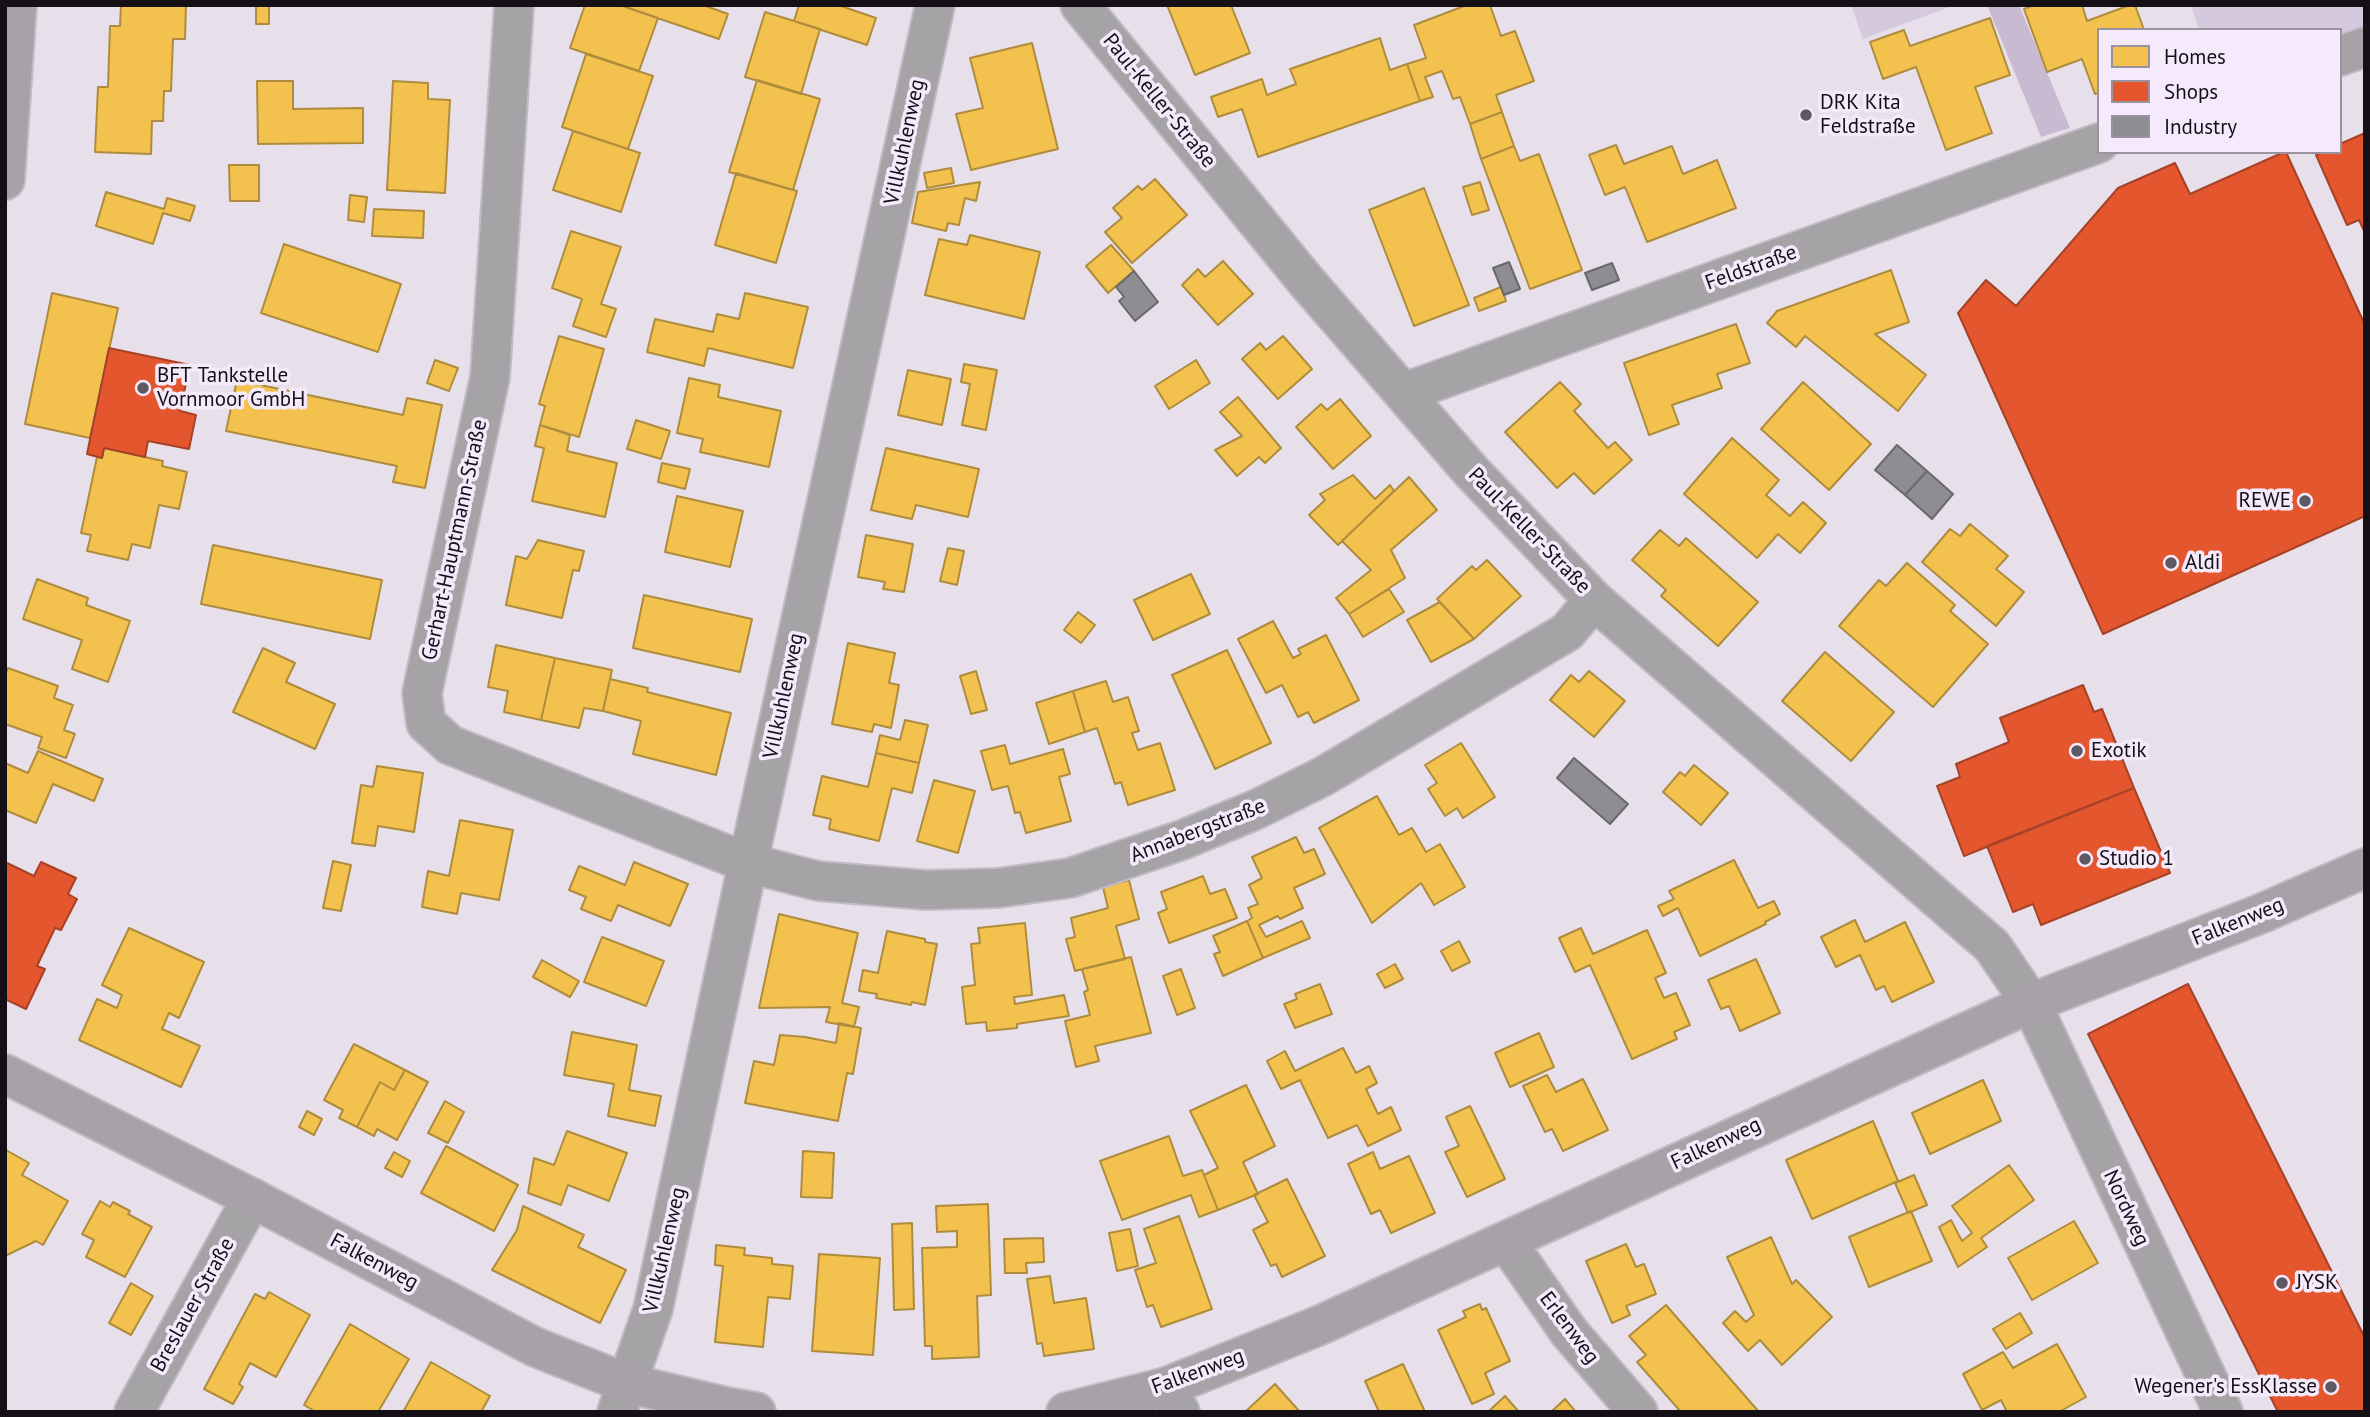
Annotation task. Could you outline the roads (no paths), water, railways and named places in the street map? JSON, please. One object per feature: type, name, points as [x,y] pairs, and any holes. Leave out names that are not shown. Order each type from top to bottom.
[{"type":"main road","points":[[5,180],[17,5]]},
{"type":"main road","name":"Falkenweg","points":[[1066,1412],[1173,1399],[1318,1326],[2031,1003],[2260,914],[2365,869]]},
{"type":"main road","name":"Falkenweg","points":[[5,1074],[252,1198],[535,1347],[621,1398],[756,1412]]},
{"type":"street","name":"Gerhart-Hauptmann-Straße","points":[[514,5],[490,377],[422,693],[426,723],[450,745],[748,863]]},
{"type":"street","name":"Villkuhlenweg","points":[[621,1398],[653,1309],[935,5]]},
{"type":"street","name":"Paul-Keller-Straße","points":[[1080,5],[1298,271],[1471,471],[1594,600],[1992,946],[2031,1003]]},
{"type":"street","points":[[2342,55],[2365,47]]},
{"type":"street","name":"Feldstraße","points":[[1403,393],[2097,144]]},
{"type":"street","name":"Annabergstraße","points":[[748,863],[818,881],[926,890],[998,887],[1070,878],[1182,841],[1255,810],[1322,777],[1567,632],[1594,600]]},
{"type":"street","name":"Nordweg","points":[[2031,1003],[2223,1412]]},
{"type":"street","name":"Breslauer Straße","points":[[134,1412],[252,1198]]},
{"type":"street","name":"Erlenweg","points":[[1506,1241],[1569,1332],[1638,1412]]},
{"type":"place","name":"DRK Kita Feldstraße","points":[[1806,115]]},
{"type":"place","name":"BFT Tankstelle Vornmoor GmbH","points":[[143,388]]},
{"type":"place","name":"REWE","points":[[2305,501]]},
{"type":"place","name":"Aldi","points":[[2171,563]]},
{"type":"place","name":"Exotik","points":[[2077,751]]},
{"type":"place","name":"Studio 1","points":[[2085,859]]},
{"type":"place","name":"JYSK","points":[[2282,1283]]},
{"type":"place","name":"Wegener's EssKlasse","points":[[2331,1387]]}]
